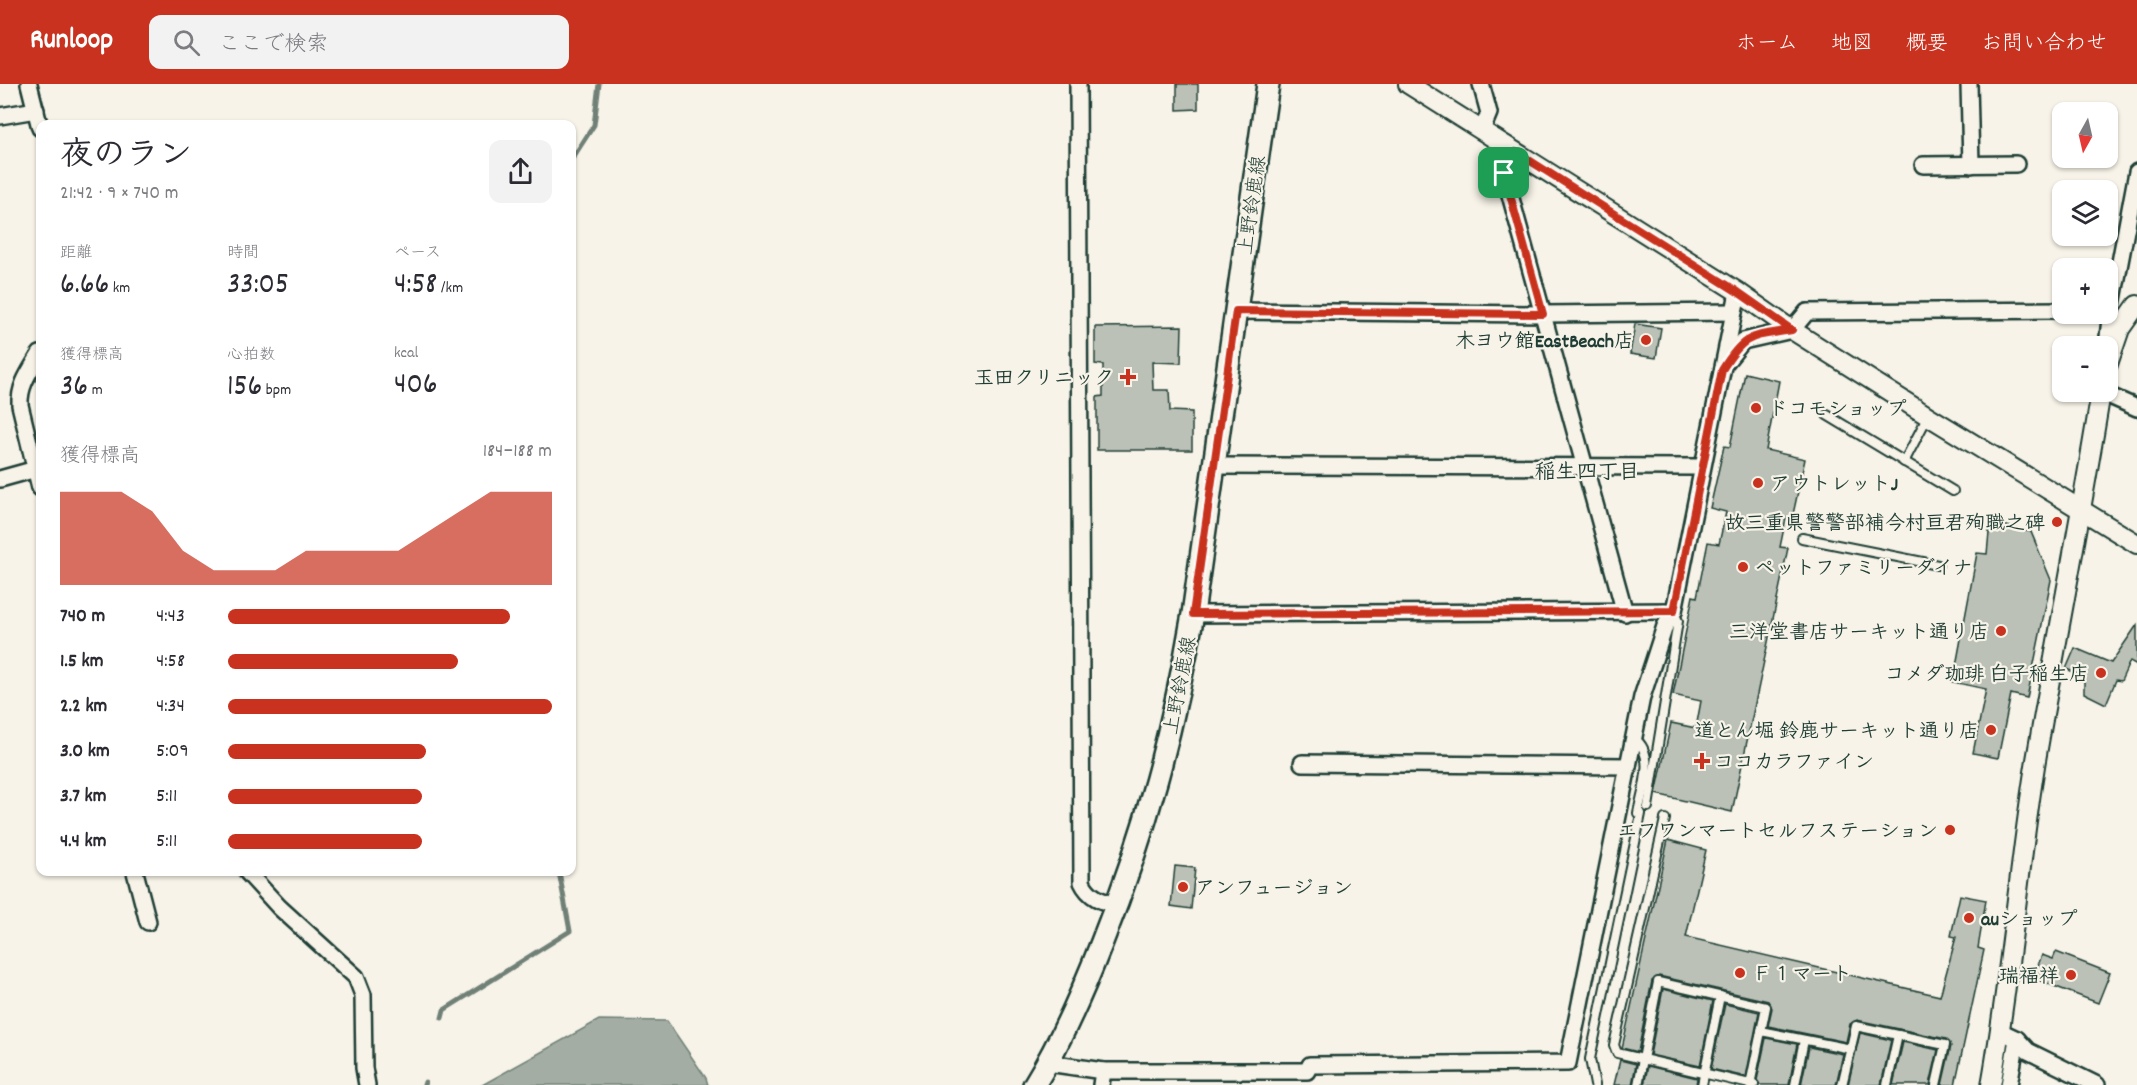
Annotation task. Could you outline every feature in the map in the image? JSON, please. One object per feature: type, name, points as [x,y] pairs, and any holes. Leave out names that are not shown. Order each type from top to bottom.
[{"type":"main road","name":"上野鈴鹿線","points":[[1034,1085],[1048,1063],[1085,984],[1117,905],[1139,845],[1164,762],[1193,614],[1268,84]]},
{"type":"street","points":[[29,84],[38,120]]},
{"type":"street","points":[[1078,84],[1082,882],[1091,894],[1103,902],[1117,905]]},
{"type":"street","points":[[1408,84],[1738,292],[1792,330],[1928,416],[2137,544]]},
{"type":"street","points":[[1481,84],[1489,113],[1482,130]]},
{"type":"street","points":[[1969,84],[1971,165]]},
{"type":"street","points":[[0,116],[36,110]]},
{"type":"street","points":[[1516,152],[1504,173],[1625,613]]},
{"type":"street","points":[[1923,165],[2016,164]]},
{"type":"street","points":[[2118,266],[2137,172]]},
{"type":"street","points":[[1048,1063],[1102,1078],[1307,1071],[1310,1065],[1568,1063],[1642,697],[1665,626],[1674,611],[1738,292]]},
{"type":"street","points":[[2118,336],[2137,305]]},
{"type":"street","points":[[1722,370],[1743,341],[1792,330],[1807,312],[2052,310]]},
{"type":"street","points":[[1236,311],[1543,314],[1734,312]]},
{"type":"street","points":[[0,479],[36,469],[19,393],[36,361]]},
{"type":"street","points":[[2118,400],[2137,408]]},
{"type":"street","points":[[2009,1085],[2009,1035],[2018,883],[2033,779],[2099,402]]},
{"type":"street","points":[[1214,466],[1702,467]]},
{"type":"street","points":[[1193,614],[1674,611]]},
{"type":"street","points":[[1302,763],[1628,766]]},
{"type":"street","points":[[136,876],[148,922]]},
{"type":"street","points":[[251,876],[279,907],[356,977],[363,995],[364,1068],[368,1085]]},
{"type":"street","points":[[1991,1085],[2009,1035]]},
{"type":"street","points":[[2009,1035],[2028,1052],[2097,1085]]},
{"type":"lane","points":[[1827,415],[1953,491]]},
{"type":"lane","points":[[1904,462],[1928,416]]},
{"type":"lane","points":[[1802,538],[1938,565]]},
{"type":"lane","points":[[1648,807],[1678,621],[1674,611]]},
{"type":"lane","points":[[1596,1085],[1590,1059],[1648,765],[1641,743],[1634,738]]},
{"type":"lane","points":[[1638,1085],[1644,1060],[1658,982],[1767,1007],[1751,1085],[1644,1060],[1617,1053],[1614,1045],[1665,819]]},
{"type":"lane","points":[[1702,1085],[1720,996]]},
{"type":"lane","points":[[1842,1085],[1856,1026],[1945,1045],[1936,1085]]},
{"type":"lane","points":[[1761,1031],[1851,1049]]},
{"type":"lane","points":[[1887,1085],[1898,1035]]},
{"type":"lane","points":[[1795,1085],[1804,1040]]},
{"type":"shaded area","points":[[599,1020],[667,1021],[706,1078],[708,1085],[482,1085]]},
{"type":"building","points":[[1177,84],[1198,84],[1198,109],[1177,110]]},
{"type":"building","name":"木ヨウ館EastBeach店","points":[[1635,324],[1661,328],[1656,358],[1630,354]]},
{"type":"building","name":"玉田クリニック","points":[[1182,326],[1181,363],[1152,362],[1153,390],[1169,390],[1170,411],[1192,412],[1192,450],[1097,450],[1097,397],[1103,396],[1103,365],[1095,364],[1095,327]]},
{"type":"building","points":[[1745,373],[1779,381],[1766,450],[1805,459],[1792,519],[1786,518],[1780,547],[1788,548],[1732,812],[1656,794],[1671,723],[1696,728],[1701,701],[1673,695],[1693,596],[1697,597],[1708,542],[1719,544],[1726,512],[1710,508],[1724,446],[1730,447]]},
{"type":"building","name":"三洋堂書店サーキット通り店","points":[[1990,522],[2031,532],[2051,580],[2027,698],[2011,694],[1998,758],[1973,753],[1986,689],[1953,682],[1977,553],[1987,554]]},
{"type":"building","name":"コメダ珈琲 白子稲生店","points":[[2137,625],[2137,665],[2130,661],[2121,681],[2116,680],[2106,704],[2084,693],[2084,676],[2066,669],[2075,648],[2111,663]]},
{"type":"building","points":[[1668,840],[1706,850],[1686,937],[1940,996],[1956,937],[1951,936],[1960,895],[1986,900],[1978,948],[1984,950],[1955,1085],[1942,1085],[1951,1046],[1946,1039],[1857,1020],[1850,1024],[1846,1042],[1768,1026],[1772,1008],[1768,1001],[1659,976],[1652,981],[1638,1052],[1622,1048]]},
{"type":"building","name":"アンフュージョン","points":[[1175,866],[1195,868],[1191,909],[1171,906]]},
{"type":"building","name":"瑞福祥","points":[[2056,952],[2110,973],[2098,1003],[2033,978],[2042,955],[2053,959]]},
{"type":"building","points":[[1663,989],[1713,1001],[1700,1066],[1650,1055]]},
{"type":"building","points":[[1725,1004],[1759,1012],[1746,1077],[1711,1069]]},
{"type":"building","points":[[1860,1033],[1891,1040],[1881,1085],[1848,1085]]},
{"type":"building","points":[[1766,1038],[1797,1044],[1789,1085],[1760,1085],[1757,1080]]},
{"type":"building","points":[[1903,1042],[1938,1050],[1930,1085],[1893,1085]]},
{"type":"building","points":[[1809,1047],[1843,1054],[1836,1085],[1801,1085]]},
{"type":"building","points":[[1620,1060],[1636,1064],[1632,1085],[1614,1085]]},
{"type":"building","points":[[1648,1066],[1697,1078],[1696,1085],[1644,1085]]},
{"type":"waterway","points":[[576,153],[594,125],[599,84]]},
{"type":"waterway","points":[[442,1018],[444,1010],[570,931],[560,876]]},
{"type":"place","name":"木ヨウ館EastBeach店","points":[[1646,340]]},
{"type":"place","name":"玉田クリニック","points":[[1128,377]]},
{"type":"place","name":"ドコモショップ","points":[[1756,408]]},
{"type":"place","name":"アウトレットJ","points":[[1758,483]]},
{"type":"place","name":"故三重県警警部補今村亘君殉職之碑","points":[[2057,522]]},
{"type":"place","name":"ペットファミリーダイナ","points":[[1743,567]]},
{"type":"place","name":"三洋堂書店サーキット通り店","points":[[2001,631]]},
{"type":"place","name":"コメダ珈琲 白子稲生店","points":[[2101,673]]},
{"type":"place","name":"道とん堀 鈴鹿サーキット通り店","points":[[1991,730]]},
{"type":"place","name":"ココカラファイン","points":[[1702,761]]},
{"type":"place","name":"エフワンマートセルフステーション","points":[[1950,830]]},
{"type":"place","name":"アンフュージョン","points":[[1183,887]]},
{"type":"place","name":"auショップ","points":[[1969,918]]},
{"type":"place","name":"Ｆ１マート","points":[[1740,973]]},
{"type":"place","name":"瑞福祥","points":[[2071,975]]},
{"type":"district","name":"稲生四丁目","points":[[1587,471]]},
{"type":"route","points":[[1516,152],[1738,292],[1792,330],[1743,341],[1722,370],[1674,611],[1193,614],[1236,311],[1543,314],[1504,173],[1516,152]]}]
